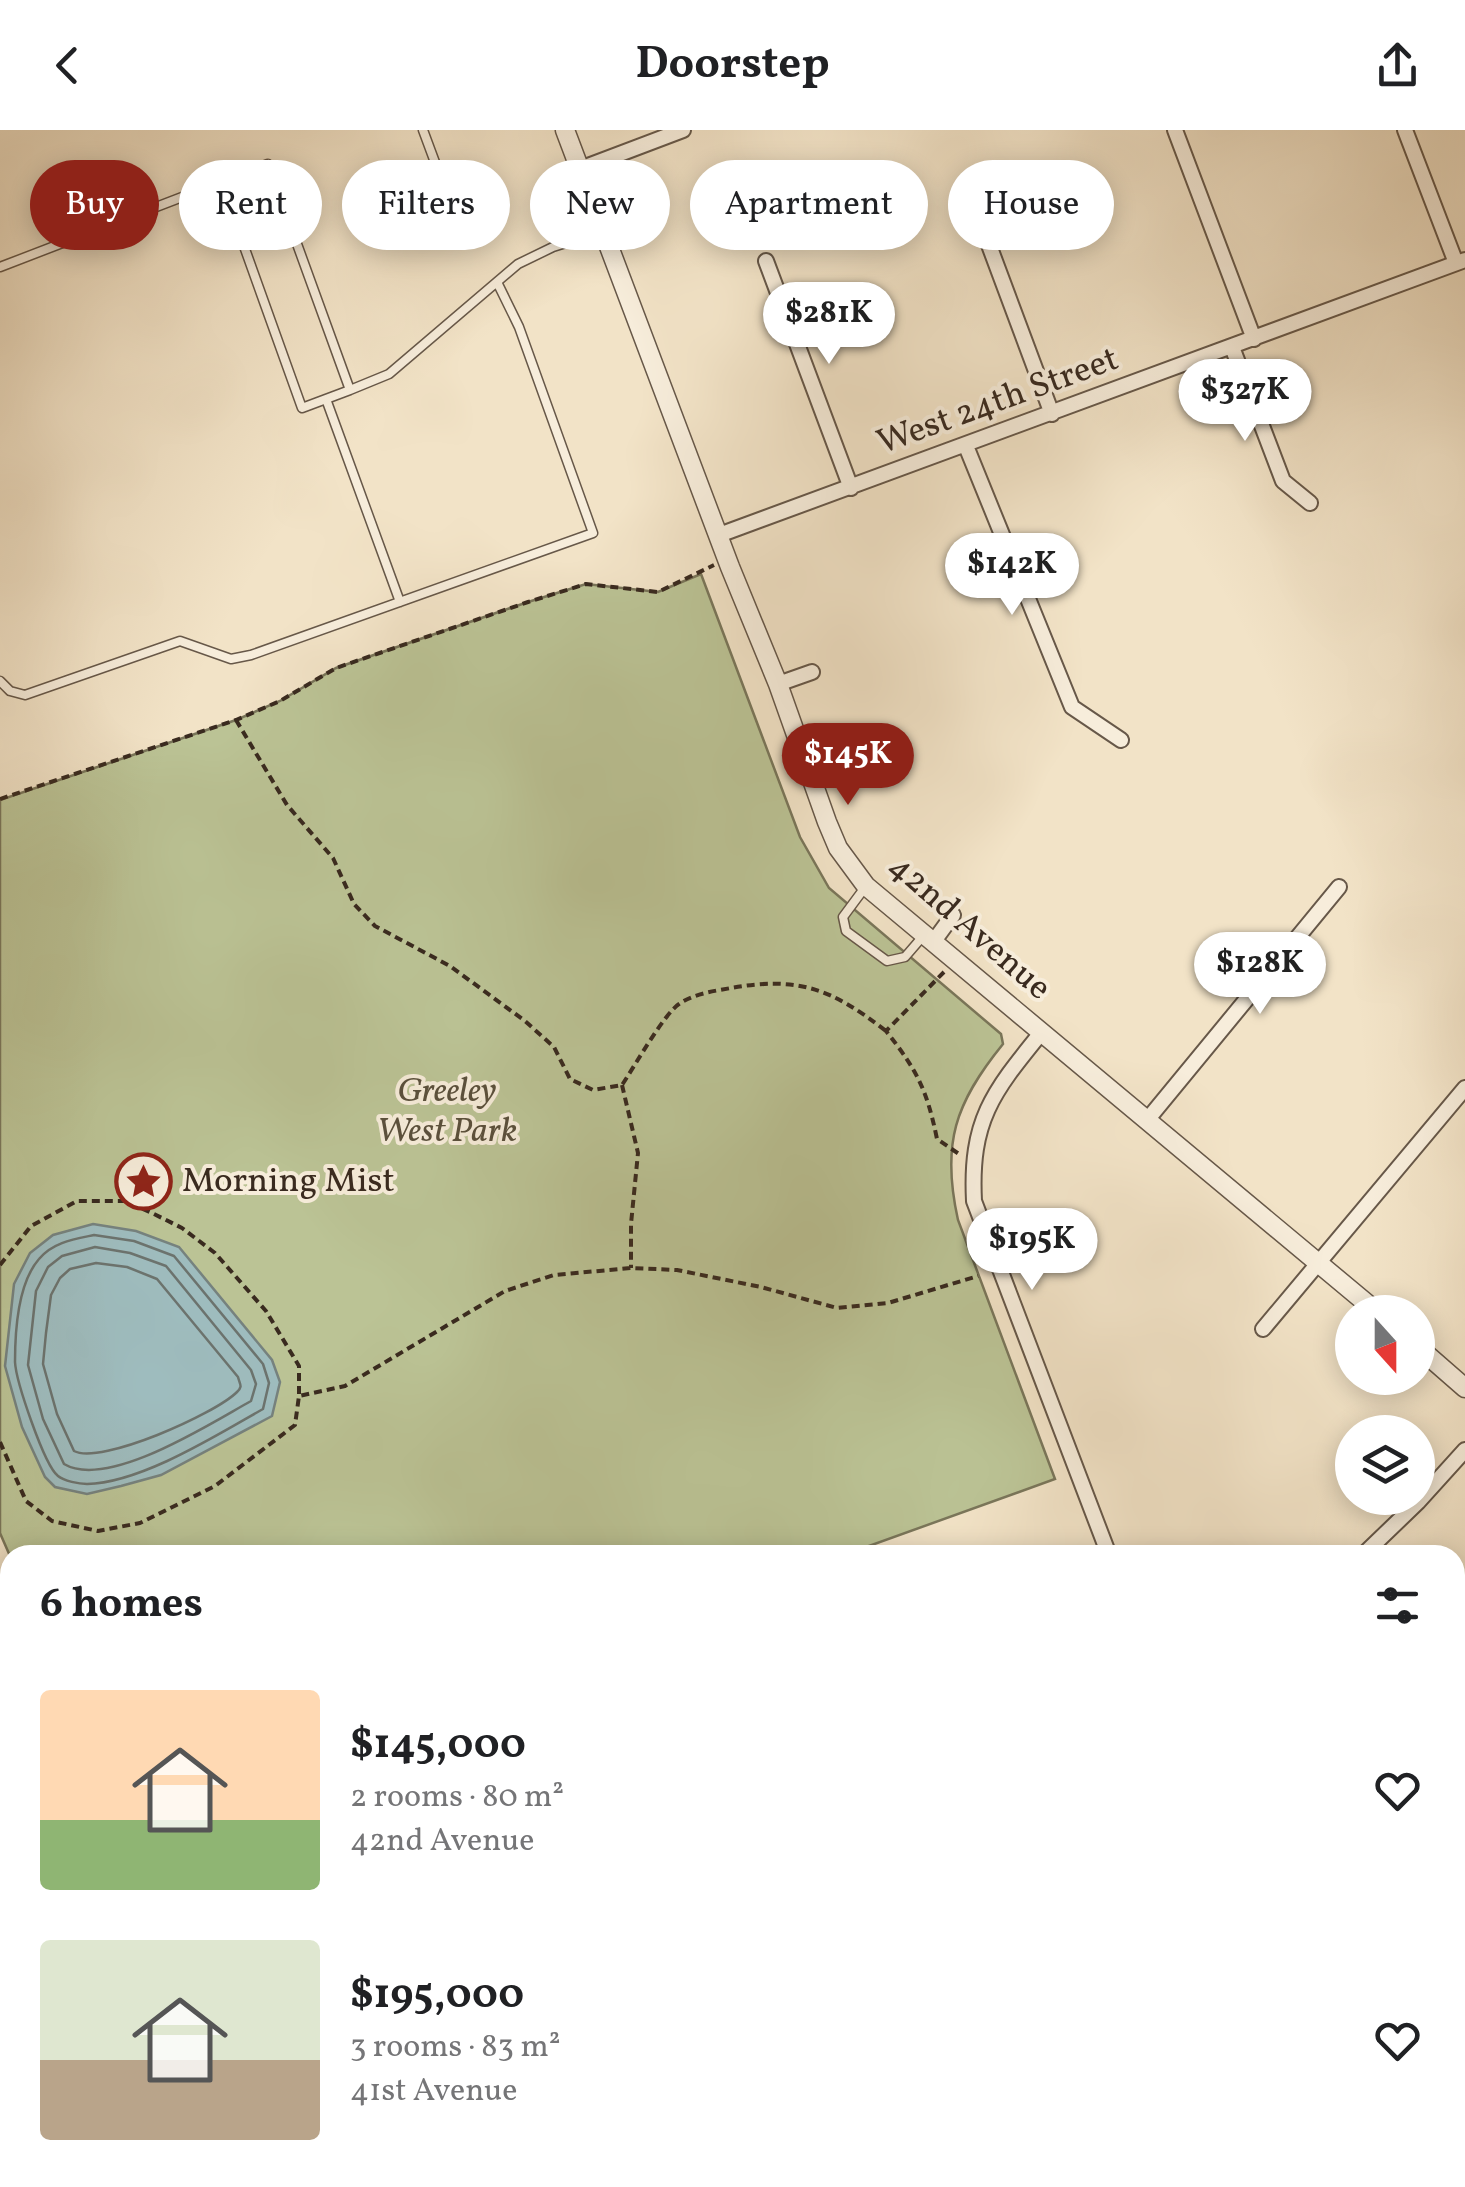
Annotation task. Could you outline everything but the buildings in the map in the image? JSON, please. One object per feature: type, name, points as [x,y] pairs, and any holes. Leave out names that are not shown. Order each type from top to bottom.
[{"type":"street","name":"42nd Avenue","points":[[565,130],[577,160]]},
{"type":"street","points":[[604,160],[682,130]]},
{"type":"street","points":[[1175,130],[1254,340]]},
{"type":"street","points":[[1405,130],[1460,262]]},
{"type":"street","name":"42nd Avenue","points":[[611,250],[838,848],[866,886],[1357,1295]]},
{"type":"street","points":[[991,250],[1052,414]]},
{"type":"street","points":[[766,261],[851,488]]},
{"type":"street","name":"West 24th Street","points":[[718,535],[1460,262]]},
{"type":"street","points":[[1232,347],[1282,480],[1310,503]]},
{"type":"street","points":[[966,446],[1072,708],[1122,740]]},
{"type":"street","points":[[778,684],[812,672]]},
{"type":"street","points":[[1148,1118],[1338,887]]},
{"type":"street","points":[[930,937],[953,915]]},
{"type":"street","points":[[1040,1033],[984,1112],[972,1160],[974,1200],[1105,1545]]},
{"type":"street","points":[[1262,1329],[1465,1088]]},
{"type":"street","points":[[1435,1362],[1465,1388]]},
{"type":"street","points":[[1373,1545],[1465,1450]]},
{"type":"lane","points":[[423,130],[434,160]]},
{"type":"lane","points":[[0,267],[179,198]]},
{"type":"lane","points":[[245,250],[302,408],[389,374],[518,264],[547,250]]},
{"type":"lane","points":[[299,250],[350,390]]},
{"type":"lane","points":[[0,681],[10,691],[25,695],[180,640],[231,659],[251,655],[593,533],[519,327],[497,282]]},
{"type":"lane","points":[[326,399],[400,602]]},
{"type":"lane","points":[[866,886],[844,917],[846,931],[887,961],[904,957],[930,937]]},
{"type":"path","points":[[0,800],[236,720],[280,701],[336,668],[528,602],[586,584],[658,592],[727,558]]},
{"type":"path","points":[[236,720],[287,805],[333,858],[354,904],[376,926],[450,966],[525,1021],[554,1047],[570,1079],[593,1090],[622,1085],[678,1004],[712,991],[768,981],[813,987],[859,1010],[886,1031],[912,1063],[929,1098],[937,1140],[972,1160]]},
{"type":"path","points":[[886,1031],[955,959]]},
{"type":"path","points":[[622,1085],[638,1153],[631,1268]]},
{"type":"path","points":[[0,1265],[31,1226],[77,1200],[125,1202],[182,1228],[214,1253],[266,1311],[298,1366],[295,1425],[215,1486],[140,1522],[98,1532],[52,1521],[26,1500],[0,1442]]},
{"type":"path","points":[[298,1396],[345,1386],[505,1291],[554,1275],[631,1268],[676,1270],[838,1308],[888,1304],[978,1276]]},
{"type":"green space","name":"Greeley West Park","points":[[701,574],[800,837],[829,888],[1001,1034],[1003,1044],[973,1086],[956,1126],[952,1146],[953,1193],[958,1220],[1055,1479],[872,1545],[5,1545],[0,1533],[0,800],[236,720],[280,701],[336,668],[528,602],[586,584],[658,592]]},
{"type":"water","points":[[93,1224],[136,1231],[179,1247],[272,1360],[280,1382],[272,1416],[161,1475],[87,1494],[55,1487],[45,1477],[22,1427],[5,1366],[14,1284],[30,1253],[53,1235]]},
{"type":"place","name":"Morning Mist","points":[[143,1182]]}]
